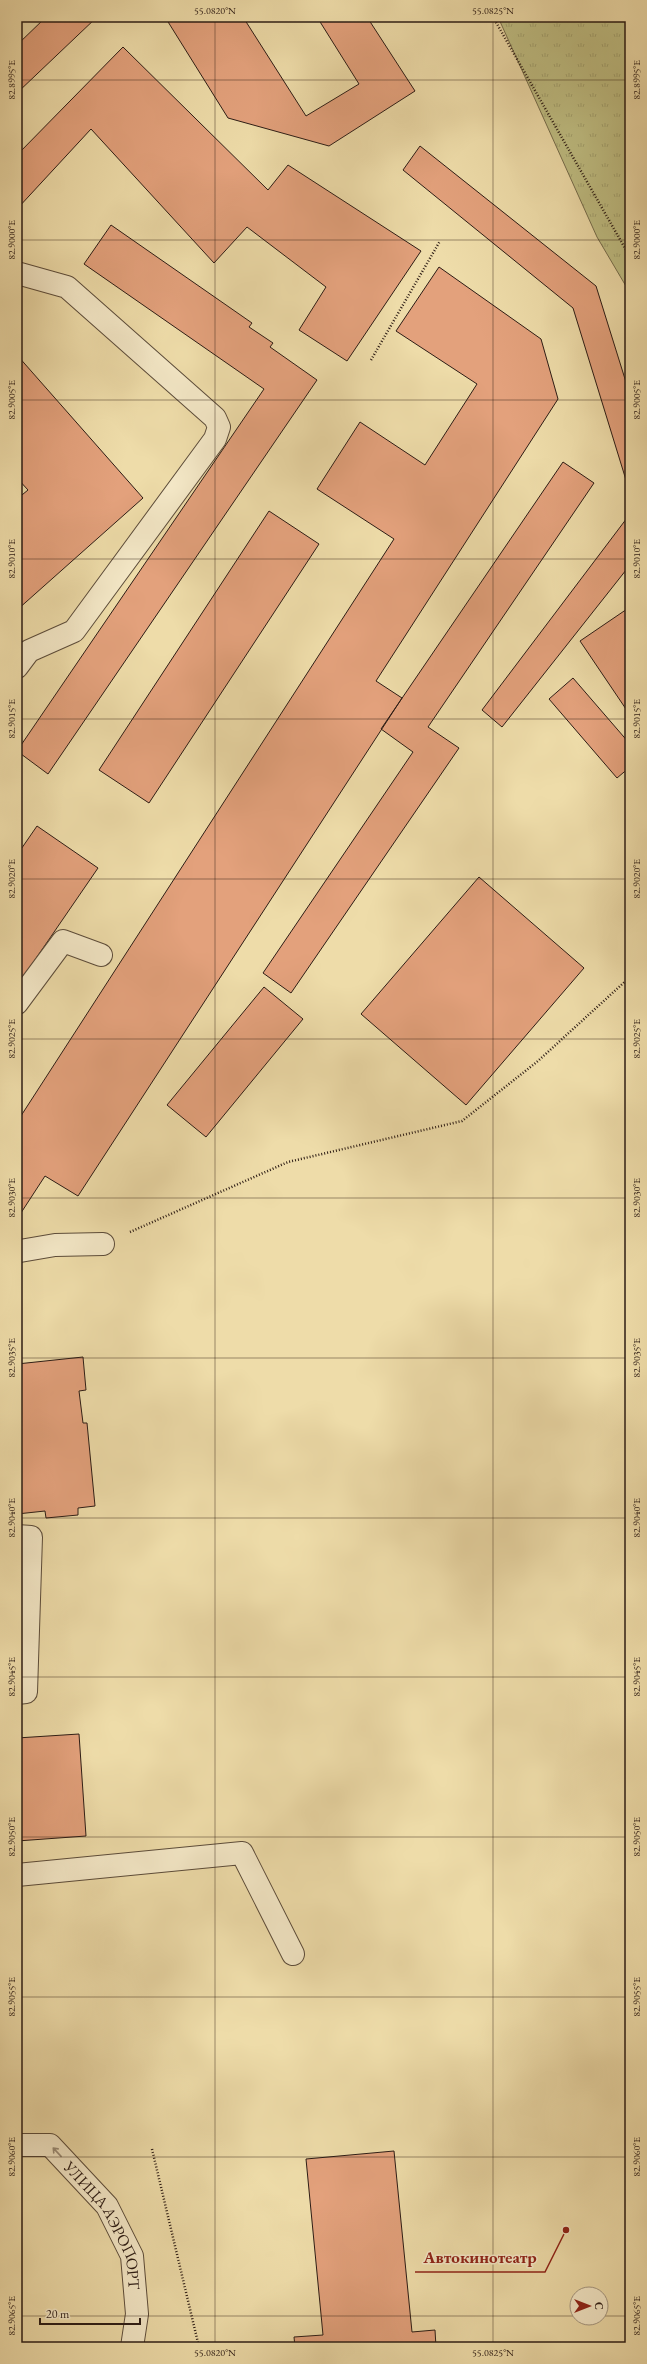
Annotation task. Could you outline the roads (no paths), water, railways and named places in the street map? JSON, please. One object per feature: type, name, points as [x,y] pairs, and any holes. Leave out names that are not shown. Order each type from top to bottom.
[{"type":"street","points":[[17,273],[67,287],[215,418],[219,427],[215,439],[74,631],[29,651],[17,667]]},
{"type":"street","points":[[17,1003],[63,941],[100,955]]},
{"type":"street","points":[[17,1249],[20,1251],[55,1245],[103,1244]]},
{"type":"street","points":[[17,1536],[31,1537],[26,1692],[17,1693]]},
{"type":"street","points":[[17,1875],[242,1853],[293,1954]]},
{"type":"street","name":"УЛИЦА АЭРОПОРТ","points":[[17,2145],[50,2145],[107,2206],[132,2256],[137,2314],[132,2347]]},
{"type":"place","name":"Автокинотеатр","points":[[566,2230]]}]
